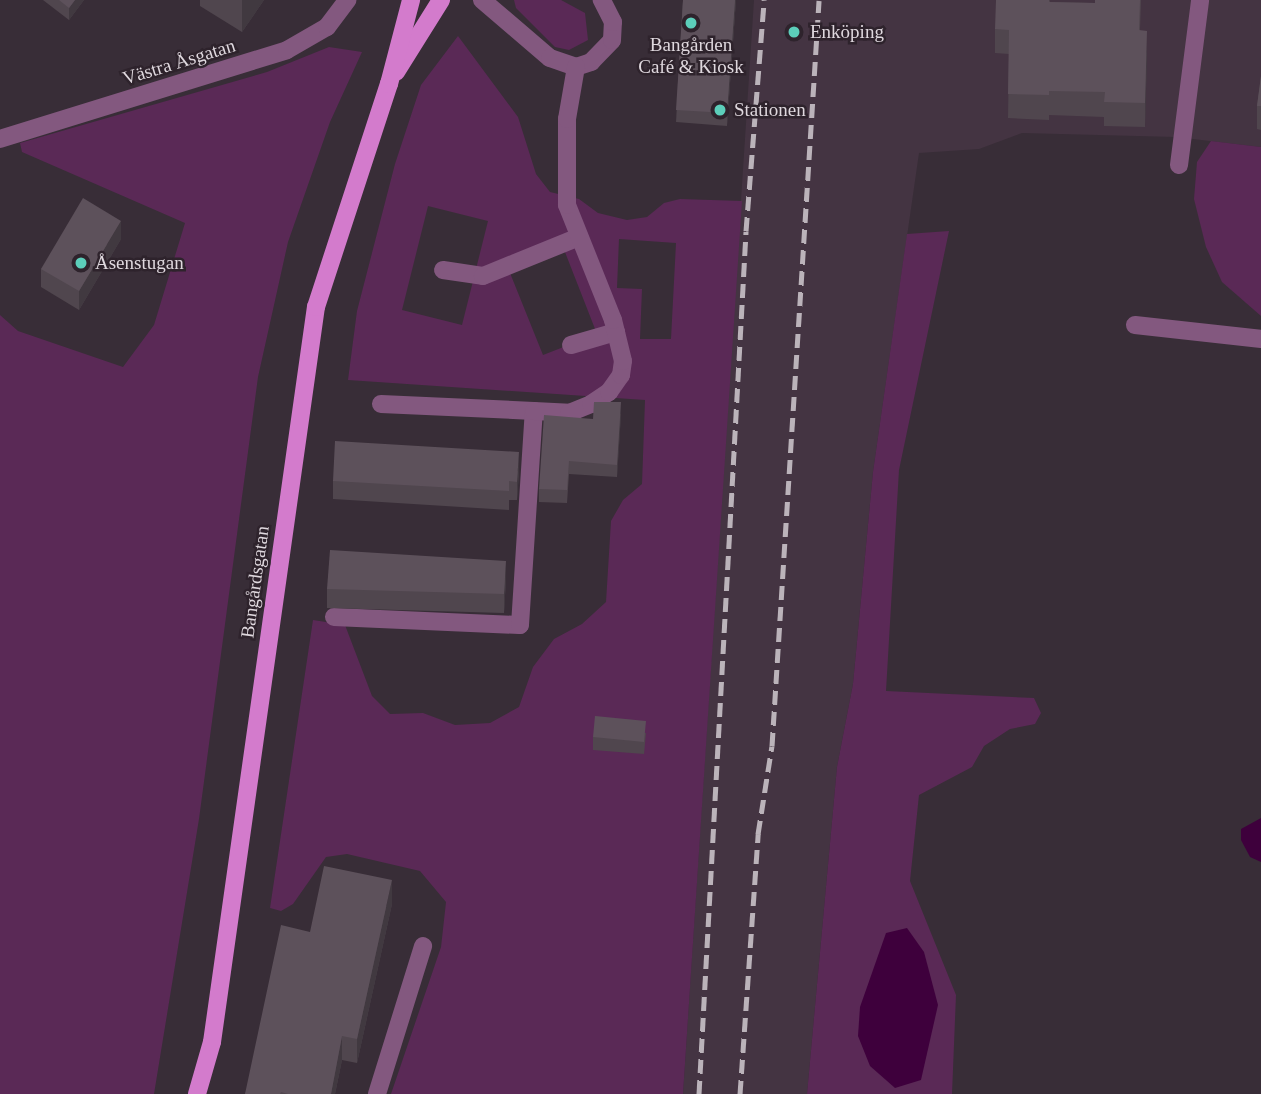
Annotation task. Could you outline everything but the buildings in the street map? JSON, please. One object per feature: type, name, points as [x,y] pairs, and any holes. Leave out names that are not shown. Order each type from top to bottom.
[{"type":"main road","name":"Bangårdsgatan","points":[[197,1094],[212,1042],[316,307],[389,84],[411,0]]},
{"type":"main road","name":"Bangårdsgatan","points":[[389,84],[441,0]]},
{"type":"street","name":"Västra Åsgatan","points":[[2,137],[287,50],[327,27],[347,0]]},
{"type":"street","points":[[482,0],[550,58],[576,67],[591,62],[612,40],[612,22],[602,0]]},
{"type":"street","points":[[1179,165],[1200,0]]},
{"type":"street","points":[[381,404],[569,413],[609,392],[621,375],[623,361],[616,332],[566,205],[567,119],[576,67]]},
{"type":"street","points":[[443,270],[483,276],[579,237]]},
{"type":"street","points":[[1135,325],[1261,339]]},
{"type":"street","points":[[571,345],[616,332]]},
{"type":"street","points":[[334,617],[520,625],[534,411]]},
{"type":"street","points":[[377,1094],[423,946]]},
{"type":"shaded area","points":[[514,0],[561,0],[585,13],[588,40],[569,50],[555,47],[516,8]]},
{"type":"shaded area","points":[[754,0],[1261,0],[1261,147],[1176,137],[1022,133],[979,149],[919,153],[873,472],[853,684],[837,767],[807,1094],[683,1094]]},
{"type":"shaded area","points":[[458,36],[518,117],[536,174],[550,192],[579,199],[598,213],[627,220],[647,217],[664,203],[680,199],[742,201],[683,1094],[391,1094],[441,947],[446,902],[420,871],[347,854],[326,857],[293,904],[281,911],[270,908],[313,620],[345,625],[372,696],[390,714],[423,713],[455,725],[490,723],[519,707],[533,667],[554,639],[582,624],[606,602],[611,521],[623,500],[642,484],[645,400],[348,380],[357,311],[395,164],[421,85]],"holes":[[[428,206],[488,221],[462,325],[402,310]],[[619,239],[676,243],[671,339],[640,339],[642,289],[617,288]],[[563,247],[597,334],[543,355],[508,268]]]},
{"type":"shaded area","points":[[329,47],[362,52],[330,122],[288,242],[258,377],[199,819],[154,1094],[0,1094],[0,315],[18,331],[123,367],[154,325],[185,223],[22,152],[20,143],[267,72]]},
{"type":"shaded area","points":[[1211,141],[1261,147],[1261,316],[1222,282],[1206,247],[1194,199],[1197,162]]},
{"type":"shaded area","points":[[949,231],[899,470],[886,691],[1034,698],[1041,713],[1035,724],[1010,729],[984,746],[972,767],[919,795],[910,881],[956,995],[952,1094],[807,1094],[837,767],[853,684],[873,472],[907,234]]},
{"type":"shaded area","points":[[1261,818],[1261,862],[1250,857],[1241,840],[1241,829]]},
{"type":"shaded area","points":[[907,928],[924,952],[938,1005],[921,1080],[895,1088],[870,1066],[858,1036],[860,1007],[886,933]]},
{"type":"railway","points":[[699,1094],[746,231],[764,0]]},
{"type":"railway","points":[[740,1094],[758,834],[772,746],[819,0]]},
{"type":"place","name":"Bangården Café & Kiosk","points":[[691,23]]},
{"type":"place","name":"Enköping","points":[[794,32]]},
{"type":"place","name":"Stationen","points":[[720,110]]},
{"type":"place","name":"Åsenstugan","points":[[81,263]]}]
